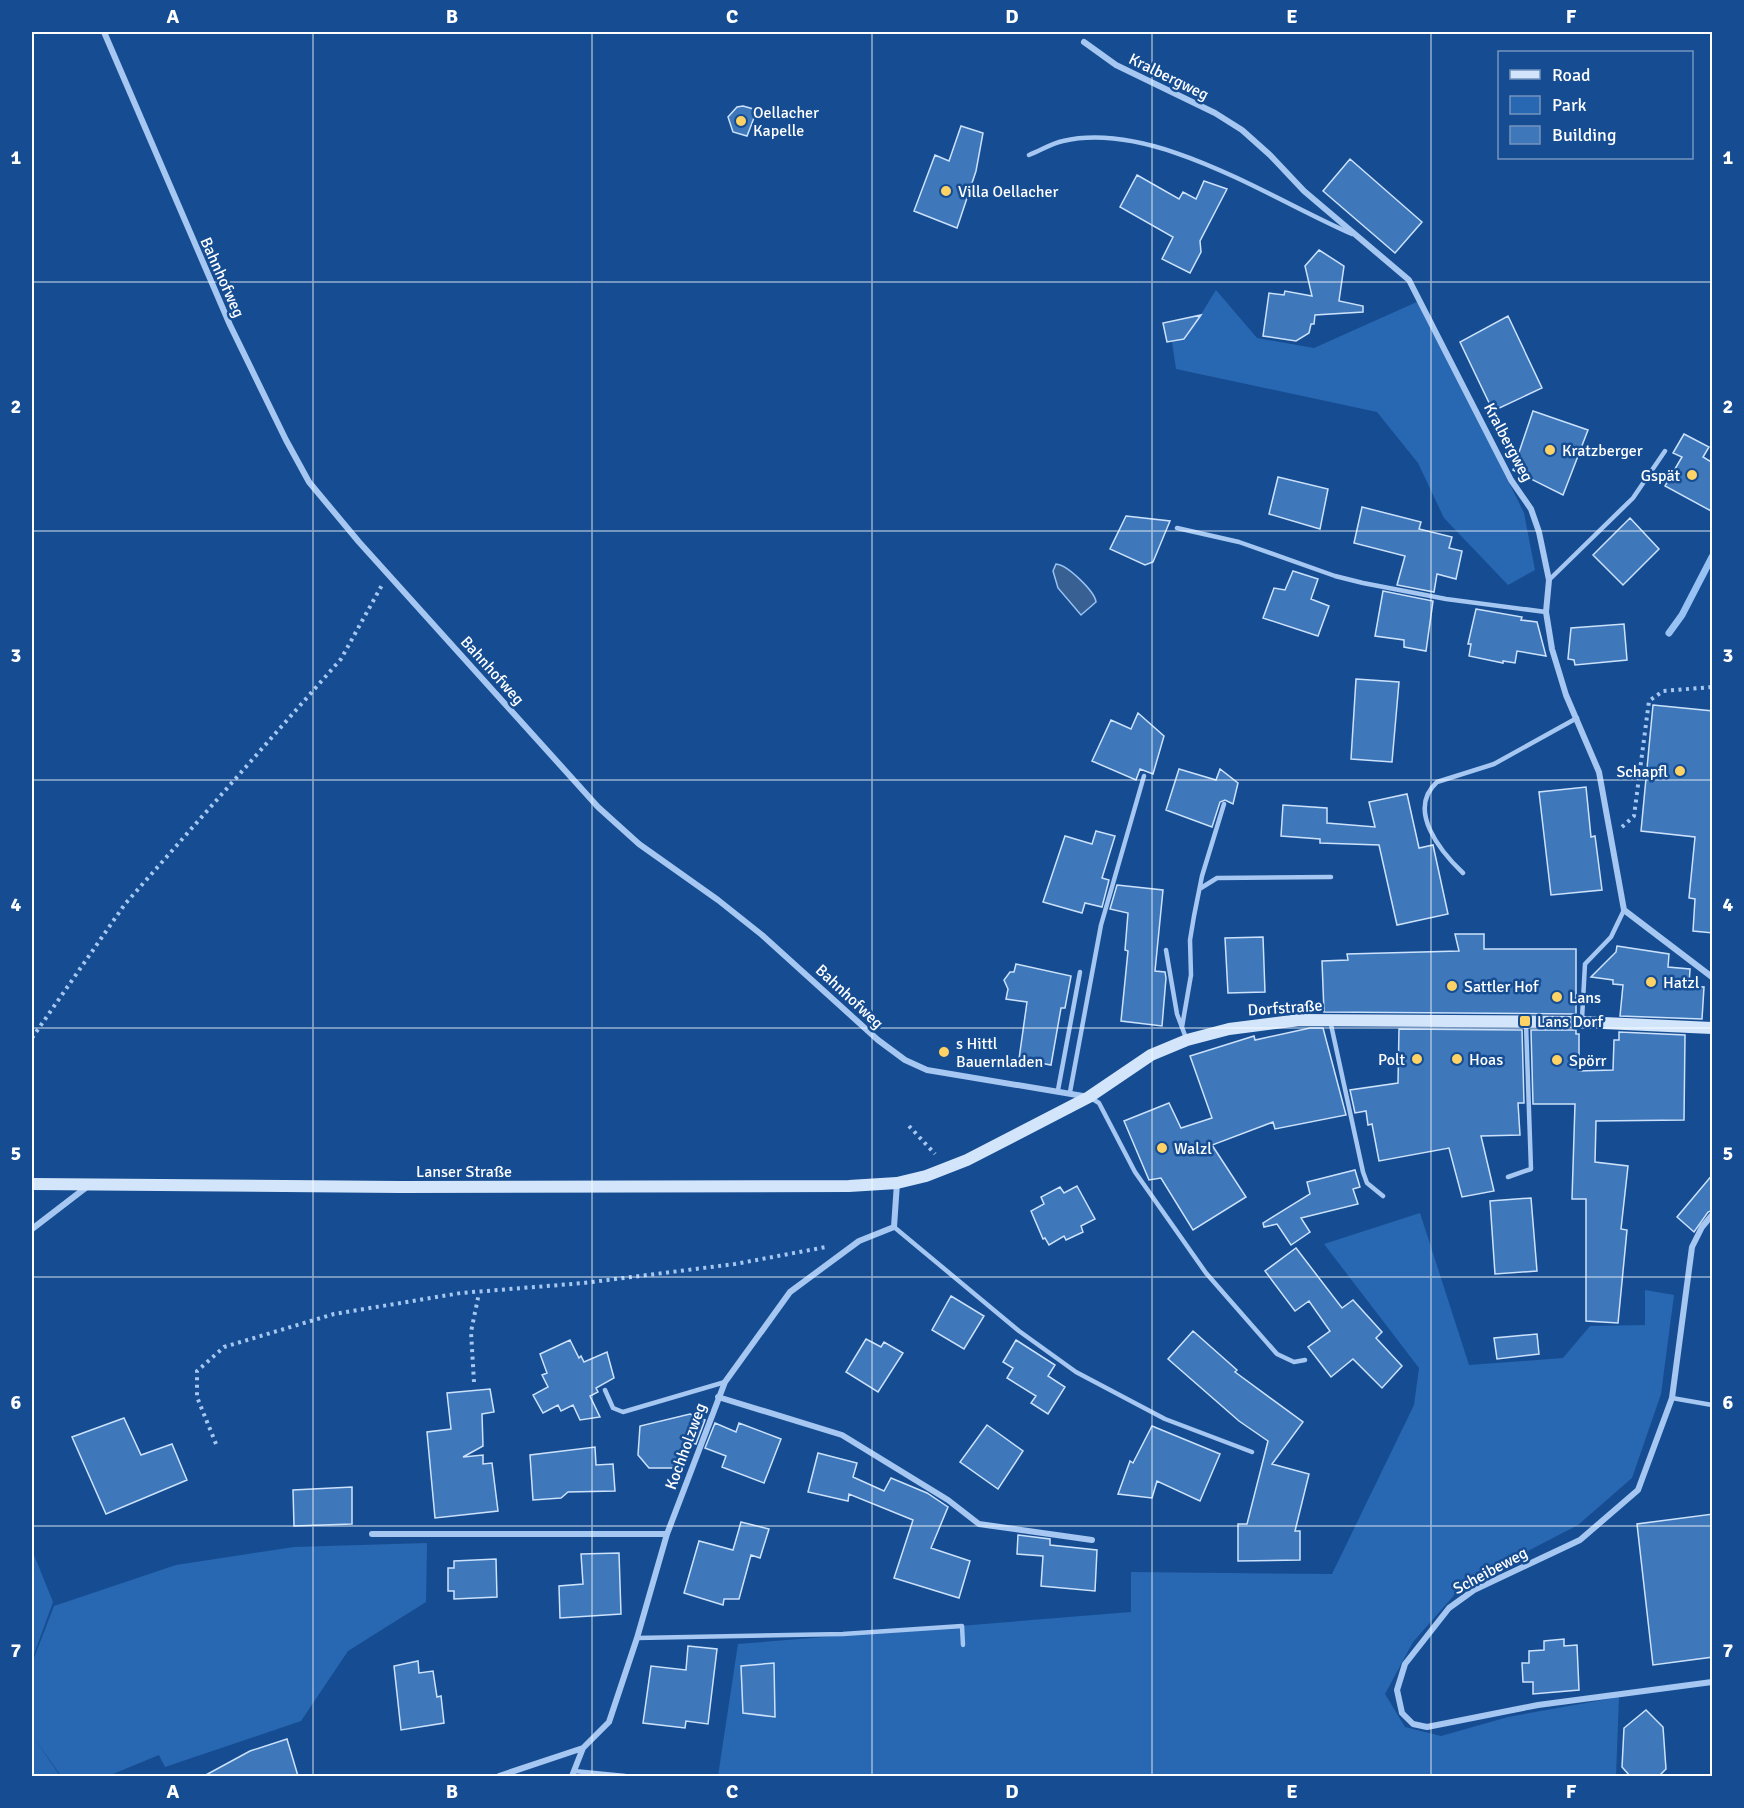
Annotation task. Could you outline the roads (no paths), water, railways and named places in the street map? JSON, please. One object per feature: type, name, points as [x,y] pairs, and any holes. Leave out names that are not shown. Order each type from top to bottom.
[{"type":"main road","name":"Dorfstraße","points":[[897,1183],[945,1169],[1089,1097],[1151,1055],[1187,1040],[1229,1029],[1300,1020],[1582,1022],[1713,1028]]},
{"type":"main road","name":"Lanser Straße","points":[[32,1184],[424,1187],[849,1186],[897,1183]]},
{"type":"street","name":"Bahnhofweg","points":[[104,32],[210,281],[294,455],[319,495],[605,815],[639,844],[718,900],[762,935],[884,1045],[905,1060],[927,1070],[1058,1090],[1089,1097]]},
{"type":"street","name":"Kralbergweg","points":[[1084,42],[1123,69],[1215,113],[1242,130],[1270,155],[1304,191],[1414,286],[1511,480],[1534,515],[1549,580],[1546,612],[1556,665],[1599,771],[1624,910]]},
{"type":"street","points":[[1624,910],[1713,976]]},
{"type":"street","points":[[894,1227],[897,1183]]},
{"type":"street","points":[[32,1229],[90,1184]]},
{"type":"street","name":"Scheibeweg","points":[[1713,1215],[1697,1235],[1689,1260],[1672,1398],[1638,1490],[1580,1540],[1474,1590],[1449,1608],[1405,1664],[1400,1675],[1397,1698],[1407,1720],[1427,1727],[1538,1705],[1713,1682]]},
{"type":"street","name":"Kochholzweg","points":[[572,1774],[583,1748],[609,1722],[638,1638],[667,1534],[718,1397],[726,1382],[790,1292],[859,1241],[894,1227]]},
{"type":"street","points":[[718,1397],[842,1435],[948,1500],[979,1524],[1092,1540]]},
{"type":"street","points":[[372,1534],[667,1534]]},
{"type":"street","points":[[499,1776],[583,1748]]},
{"type":"lane","points":[[1029,155],[1063,141],[1109,138],[1153,147],[1203,161],[1246,184],[1360,237]]},
{"type":"lane","points":[[1549,580],[1633,498],[1665,451]]},
{"type":"lane","points":[[1177,528],[1239,542],[1344,578],[1446,599],[1546,612]]},
{"type":"lane","points":[[1463,873],[1441,852],[1432,834],[1424,806],[1431,787],[1437,782],[1494,764],[1577,718]]},
{"type":"lane","points":[[1070,1092],[1101,925],[1144,776]]},
{"type":"lane","points":[[1182,1027],[1191,975],[1190,940],[1201,888],[1224,804]]},
{"type":"lane","points":[[1201,888],[1217,878],[1331,877]]},
{"type":"lane","points":[[1582,1022],[1585,964],[1611,937],[1624,910]]},
{"type":"lane","points":[[1166,950],[1177,1014],[1187,1040]]},
{"type":"lane","points":[[1058,1090],[1080,972]]},
{"type":"lane","points":[[1330,1020],[1363,1172],[1367,1183],[1383,1196]]},
{"type":"lane","points":[[1508,1177],[1531,1169],[1525,1022]]},
{"type":"lane","points":[[1089,1097],[1100,1103],[1135,1172],[1206,1273],[1276,1354],[1294,1362],[1305,1360]]},
{"type":"lane","points":[[894,1227],[1019,1331],[1076,1372],[1165,1419],[1252,1452]]},
{"type":"lane","points":[[605,1390],[613,1408],[623,1412],[726,1382]]},
{"type":"lane","points":[[1672,1398],[1713,1405]]},
{"type":"lane","points":[[638,1638],[843,1634],[962,1626],[963,1646]]},
{"type":"lane","points":[[572,1774],[626,1776]]},
{"type":"waterway","points":[[1669,633],[1682,615],[1712,557]]},
{"type":"place","name":"Oellacher Kapelle","points":[[741,121]]},
{"type":"place","name":"Villa Oellacher","points":[[946,191]]},
{"type":"place","name":"Kratzberger","points":[[1550,450]]},
{"type":"place","name":"Gspät","points":[[1692,475]]},
{"type":"place","name":"Schapfl","points":[[1680,771]]},
{"type":"place","name":"Hatzl","points":[[1651,982]]},
{"type":"place","name":"Sattler Hof","points":[[1452,986]]},
{"type":"place","name":"Lans","points":[[1557,997]]},
{"type":"place","name":"Lans Dorf","points":[[1525,1021]]},
{"type":"place","name":"s Hittl Bauernladen","points":[[944,1052]]},
{"type":"place","name":"Polt","points":[[1417,1059]]},
{"type":"place","name":"Hoas","points":[[1457,1059]]},
{"type":"place","name":"Spörr","points":[[1557,1060]]},
{"type":"place","name":"Walzl","points":[[1162,1148]]}]
